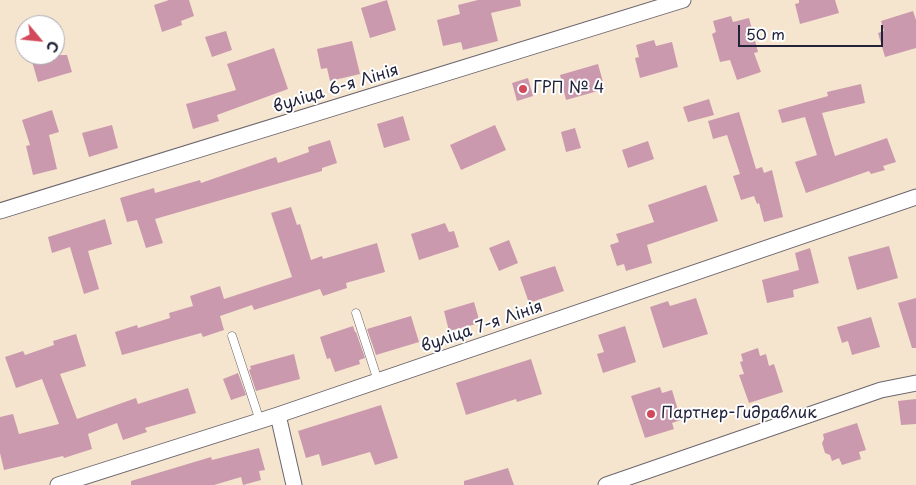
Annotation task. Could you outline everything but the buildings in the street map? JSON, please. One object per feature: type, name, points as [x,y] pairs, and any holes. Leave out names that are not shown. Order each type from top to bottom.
[{"type":"street","name":"вуліца 6-я Лінія","points":[[0,211],[675,1]]},
{"type":"street","name":"вуліца 7-я Лінія","points":[[58,485],[278,415],[916,197]]},
{"type":"street","points":[[606,485],[881,390],[916,383]]},
{"type":"street","points":[[278,415],[294,485]]},
{"type":"lane","points":[[356,313],[378,381]]},
{"type":"lane","points":[[232,336],[260,421]]},
{"type":"place","name":"ГРП № 4","points":[[523,89]]},
{"type":"place","name":"Партнер-Гидравлик","points":[[651,414]]}]
